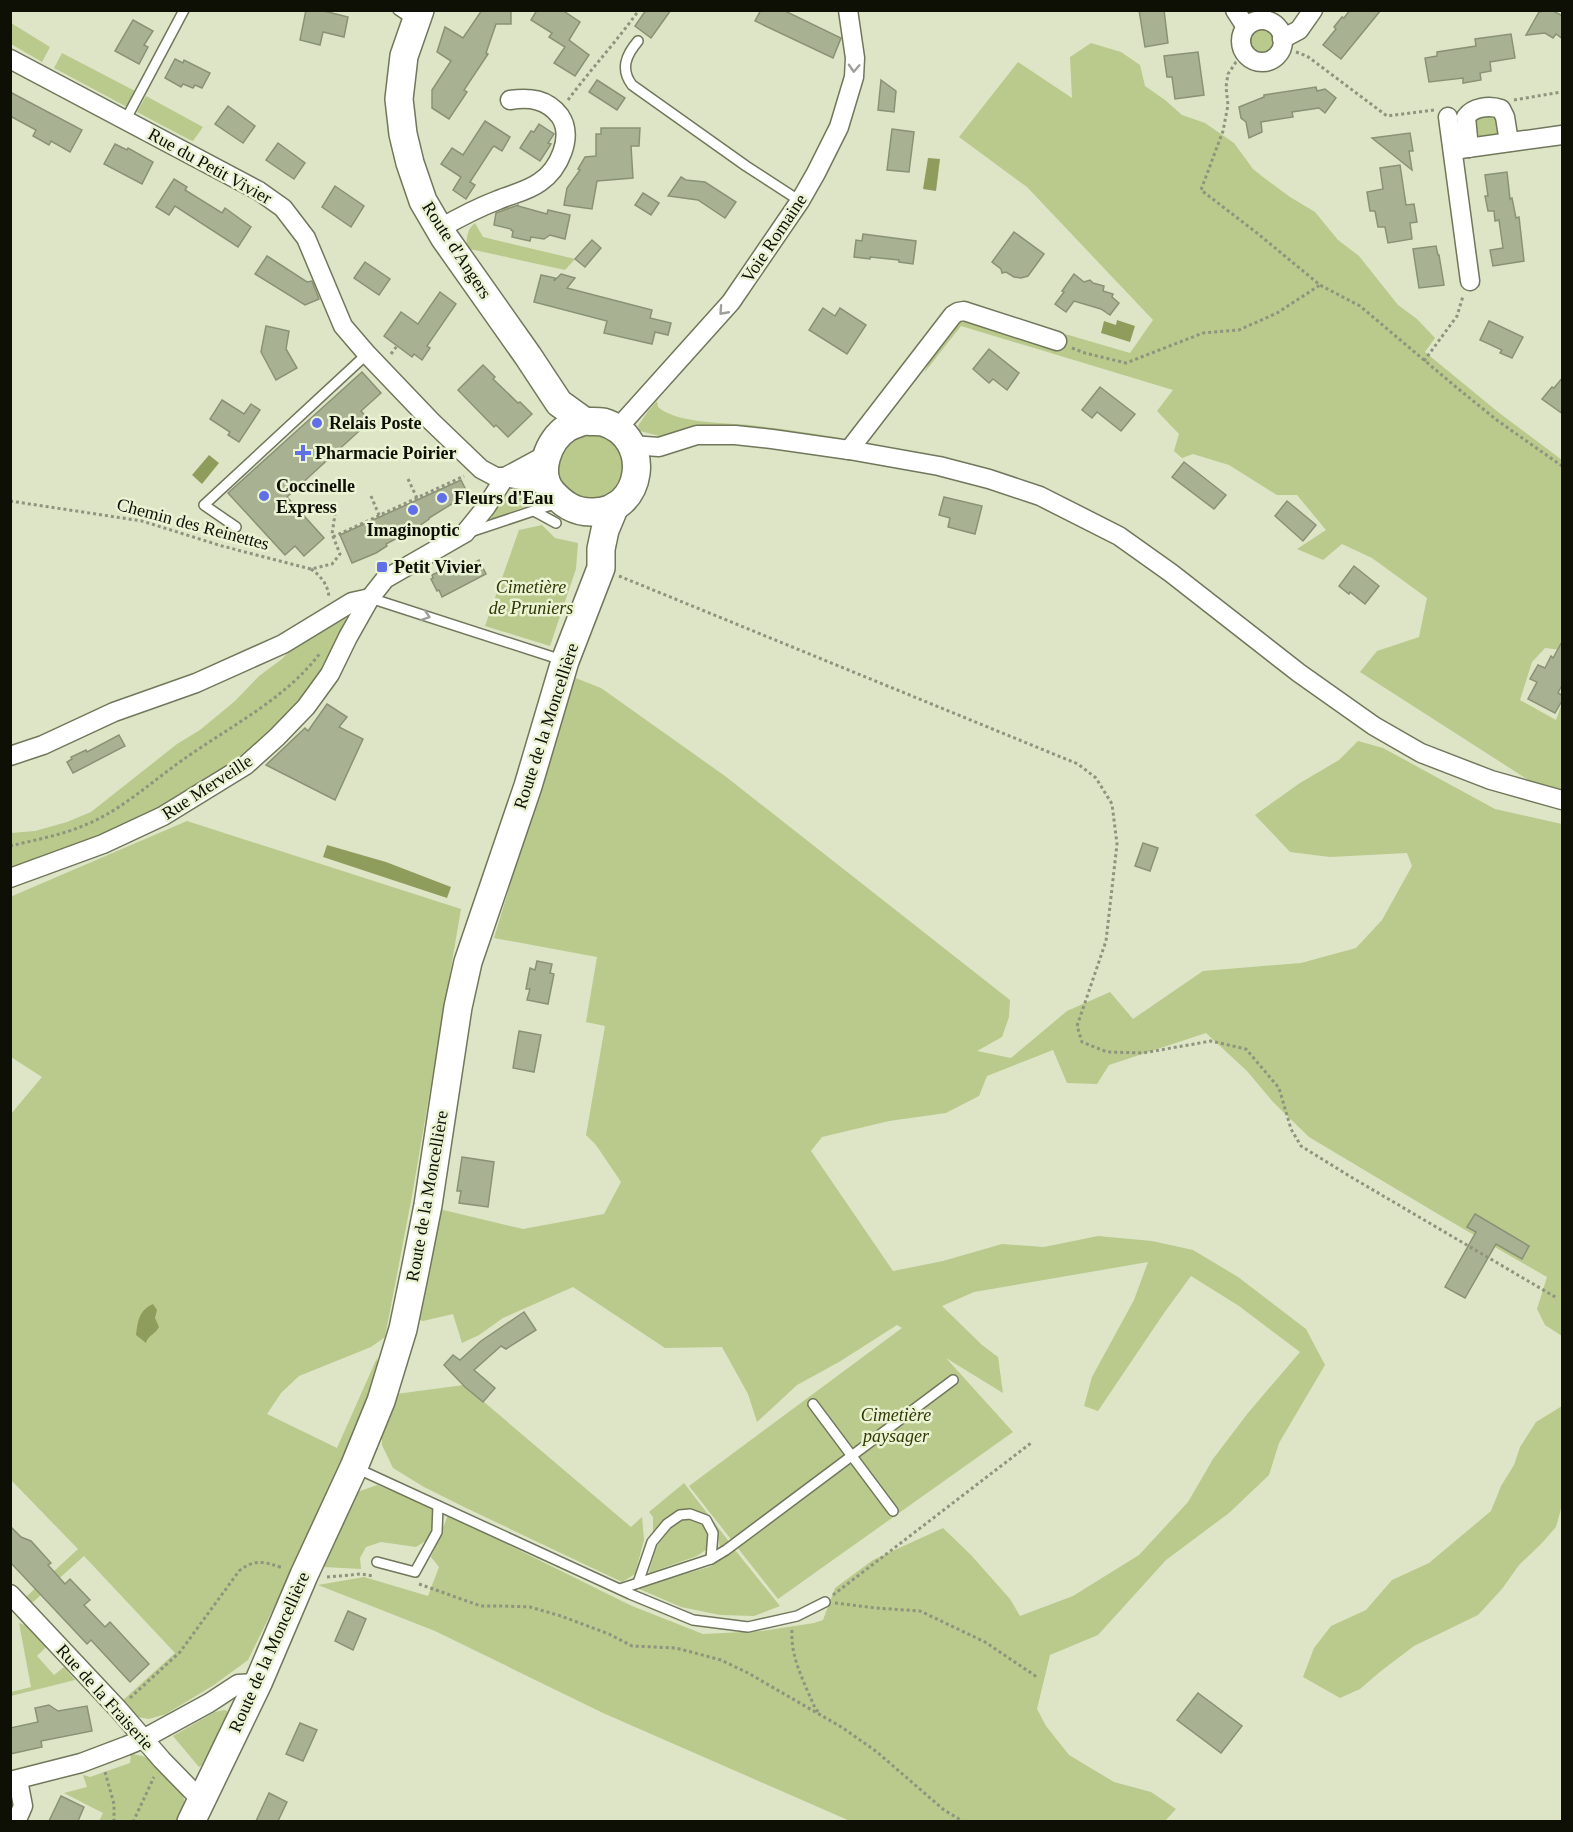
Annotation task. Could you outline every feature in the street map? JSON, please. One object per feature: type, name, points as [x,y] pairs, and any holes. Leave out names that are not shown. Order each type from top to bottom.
[{"type":"street","name":"Voie Romaine","points":[[628,447],[731,302],[800,201],[816,173],[839,127],[854,77],[855,58],[848,10]]},
{"type":"street","points":[[1235,10],[1246,27]]},
{"type":"street","points":[[1282,43],[1277,27],[1266,21],[1253,22],[1246,27],[1241,39],[1246,55],[1253,60],[1266,61],[1277,55],[1282,43],[1299,30],[1313,10]]},
{"type":"street","name":"Route d'Angers","points":[[411,14],[399,99],[410,163],[423,201],[439,229],[559,403],[584,421]]},
{"type":"street","name":"Rue du Petit Vivier","points":[[10,59],[259,191],[283,208],[306,238],[343,326],[367,354],[431,421],[481,468],[496,477],[505,477],[560,505]]},
{"type":"street","points":[[439,229],[475,209],[532,187],[548,175],[560,158],[565,138],[564,127],[557,113],[541,100],[526,98],[510,100]]},
{"type":"street","points":[[1470,281],[1461,149],[1468,114],[1475,109],[1493,107],[1501,109],[1505,117],[1509,142]]},
{"type":"street","points":[[1448,117],[1461,149]]},
{"type":"street","points":[[1461,149],[1563,135]]},
{"type":"street","points":[[849,450],[953,315],[958,312],[964,311],[1057,341]]},
{"type":"street","points":[[559,403],[553,445],[560,505],[594,531],[601,559]]},
{"type":"street","points":[[465,533],[486,507],[505,477],[553,445],[568,427],[584,421],[602,422],[628,447],[637,474],[631,492],[615,506],[600,513],[560,505]]},
{"type":"street","points":[[628,447],[659,447],[697,435],[735,435],[849,450],[939,466],[979,476],[1040,496],[1119,536],[1180,580],[1299,674],[1374,726],[1420,753],[1491,780],[1563,800]]},
{"type":"street","name":"Route de la Moncellière","points":[[196,1811],[258,1683],[381,1401],[403,1329],[428,1204],[458,1007],[468,962],[528,786],[565,662],[601,559],[605,531],[615,506]]},
{"type":"street","name":"Rue Merveille","points":[[10,879],[104,844],[153,821],[246,765],[306,707],[330,674],[370,598],[385,579],[465,533]]},
{"type":"street","points":[[10,756],[43,745],[114,712],[196,683],[283,644],[352,602],[370,598]]},
{"type":"street","name":"Rue de la Fraiserie","points":[[12,1598],[118,1709],[196,1811]]},
{"type":"street","points":[[16,1821],[23,1806],[14,1781],[104,1755],[143,1739],[209,1703],[238,1684],[258,1683]]},
{"type":"lane","points":[[126,119],[184,10]]},
{"type":"lane","points":[[638,41],[627,55],[626,61],[626,74],[632,85],[746,166],[800,201]]},
{"type":"lane","points":[[236,526],[204,505],[367,354]]},
{"type":"lane","points":[[534,511],[560,505]]},
{"type":"lane","points":[[465,533],[560,505]]},
{"type":"lane","points":[[370,598],[565,662]]},
{"type":"lane","points":[[620,1589],[711,1559],[726,1550],[953,1380]]},
{"type":"lane","points":[[813,1404],[893,1511]]},
{"type":"lane","points":[[354,1467],[693,1620],[748,1627],[797,1616],[825,1602]]},
{"type":"lane","points":[[377,1562],[415,1572],[437,1532],[438,1506]]},
{"type":"lane","points":[[638,1583],[652,1542],[667,1524],[680,1515],[690,1514],[706,1520],[713,1533],[711,1559]]},
{"type":"path","points":[[557,113],[639,10]]},
{"type":"path","points":[[1282,43],[1307,56],[1387,116],[1447,109],[1468,114]]},
{"type":"path","points":[[1246,55],[1236,62],[1228,74],[1226,87],[1228,105],[1223,131],[1201,190],[1320,285],[1360,306],[1498,421],[1563,466]]},
{"type":"path","points":[[1501,109],[1508,101],[1563,92]]},
{"type":"path","points":[[1424,361],[1457,316],[1461,300],[1470,281]]},
{"type":"path","points":[[1057,341],[1085,353],[1126,363],[1203,333],[1239,330],[1277,314],[1320,285]]},
{"type":"path","points":[[336,508],[333,537],[472,473]]},
{"type":"path","points":[[408,479],[417,498]]},
{"type":"path","points":[[370,496],[380,515]]},
{"type":"path","name":"Chemin des Reinettes","points":[[10,501],[142,521],[222,546],[311,569],[332,564],[340,554],[333,537]]},
{"type":"path","points":[[601,559],[1078,764],[1096,777],[1112,804],[1117,844],[1106,941],[1077,1026],[1082,1042],[1107,1052],[1143,1053],[1210,1041],[1246,1049],[1279,1088],[1291,1129],[1301,1146],[1557,1298]]},
{"type":"path","points":[[311,569],[319,575],[328,591],[329,597],[326,605],[330,615]]},
{"type":"path","points":[[10,846],[84,826],[111,813],[181,761],[278,695],[307,670],[326,645]]},
{"type":"path","points":[[825,1602],[1031,1443]]},
{"type":"path","points":[[118,1709],[180,1652],[239,1571],[250,1563],[265,1562],[317,1578],[361,1574],[381,1577]]},
{"type":"path","points":[[412,1581],[481,1606],[530,1607],[561,1616],[609,1634],[632,1646],[676,1648],[721,1660],[843,1728],[877,1752],[944,1810],[964,1821]]},
{"type":"path","points":[[825,1602],[920,1611],[986,1642],[1037,1677]]},
{"type":"path","points":[[790,1618],[793,1654],[815,1708],[823,1717]]},
{"type":"path","points":[[104,1755],[105,1770],[114,1804],[114,1821]]},
{"type":"path","points":[[133,1821],[158,1771]]},
{"type":"green space","points":[[11,23],[50,47],[42,62],[11,44]]},
{"type":"green space","points":[[1262,27],[1272,31],[1276,41],[1272,51],[1262,55],[1252,51],[1248,41],[1252,31]]},
{"type":"green space","points":[[1091,43],[1121,52],[1140,65],[1145,86],[1182,115],[1205,123],[1234,143],[1253,169],[1290,197],[1315,212],[1338,240],[1359,256],[1398,305],[1417,319],[1435,338],[1425,352],[1498,412],[1562,460],[1562,650],[1545,648],[1532,662],[1520,700],[1556,720],[1562,703],[1562,793],[1530,781],[1360,672],[1377,651],[1419,637],[1427,598],[1372,558],[1342,544],[1323,560],[1297,549],[1326,530],[1297,495],[1277,495],[1229,465],[1193,454],[1182,458],[1174,451],[1179,434],[1157,411],[1173,390],[961,326],[924,373],[938,343],[957,319],[1060,346],[1065,334],[1130,353],[1153,320],[1027,187],[959,137],[1018,62],[1072,98],[1070,57]]},
{"type":"green space","points":[[62,53],[135,91],[127,107],[54,68]]},
{"type":"green space","points":[[146,96],[203,127],[193,141],[137,112]]},
{"type":"green space","points":[[1480,112],[1497,116],[1499,133],[1497,136],[1477,138],[1471,127]]},
{"type":"green space","points":[[475,223],[483,237],[575,259],[565,270],[467,248],[468,234]]},
{"type":"green space","points":[[657,401],[658,407],[667,413],[691,420],[768,427],[841,438],[835,443],[693,430],[659,436],[640,431],[638,426]]},
{"type":"green space","points":[[600,432],[627,455],[621,490],[589,504],[561,485],[557,474],[560,451],[576,435]]},
{"type":"green space","points":[[521,486],[527,494],[527,506],[492,519],[493,512],[499,503]]},
{"type":"green space","name":"Cimetière de Pruniers","points":[[542,525],[555,538],[578,543],[576,569],[550,646],[485,626],[519,530]]},
{"type":"green space","points":[[339,618],[345,618],[349,622],[323,673],[298,706],[251,751],[149,816],[90,842],[11,869],[11,833],[35,831],[91,812],[177,744],[200,730],[235,701],[259,676],[282,659],[297,643]]},
{"type":"green space","name":"Cimetière paysager","points":[[573,677],[601,688],[725,776],[1010,1000],[1009,1017],[1002,1037],[977,1051],[1011,1058],[1067,1011],[1110,992],[1133,1019],[1203,971],[1301,963],[1356,948],[1382,920],[1412,866],[1407,853],[1330,857],[1290,852],[1255,815],[1300,783],[1339,760],[1358,741],[1383,748],[1495,809],[1562,824],[1562,1336],[1545,1325],[1537,1309],[1547,1277],[1309,1137],[1273,1102],[1247,1071],[1206,1033],[1109,1065],[1097,1084],[1067,1083],[1053,1050],[987,1076],[979,1096],[946,1113],[889,1121],[822,1137],[811,1151],[893,1271],[943,1261],[1002,1244],[1044,1247],[1098,1236],[1152,1241],[1193,1250],[1238,1277],[1306,1329],[1325,1365],[1279,1443],[1269,1475],[1229,1513],[1166,1560],[1098,1635],[1050,1655],[1037,1709],[1046,1726],[1069,1755],[1114,1782],[1151,1792],[1176,1809],[1165,1821],[850,1821],[603,1713],[435,1631],[318,1585],[364,1577],[428,1596],[439,1567],[431,1557],[448,1515],[632,1606],[703,1634],[762,1631],[823,1620],[835,1588],[873,1560],[943,1528],[971,1555],[1010,1599],[1020,1616],[1073,1596],[1139,1555],[1188,1502],[1213,1459],[1248,1413],[1300,1352],[1239,1306],[1191,1276],[1098,1411],[1084,1406],[1092,1377],[1134,1300],[1148,1262],[974,1292],[942,1306],[982,1345],[998,1357],[1003,1393],[946,1358],[1013,1432],[778,1599],[689,1486],[902,1328],[897,1325],[839,1362],[797,1385],[757,1422],[748,1394],[722,1347],[665,1348],[573,1287],[503,1318],[479,1335],[462,1343],[453,1314],[423,1321],[415,1319],[435,1208],[523,1229],[604,1214],[621,1182],[596,1145],[586,1135],[605,1026],[586,1022],[597,957],[494,938]]},
{"type":"green space","points":[[187,821],[461,909],[412,1196],[385,1337],[371,1347],[299,1376],[281,1393],[267,1414],[337,1448],[377,1358],[379,1376],[348,1456],[248,1660],[214,1685],[166,1714],[149,1719],[137,1717],[122,1701],[175,1653],[84,1556],[32,1603],[26,1597],[78,1549],[11,1480],[11,1114],[42,1077],[11,1057],[10,897]]},
{"type":"green space","points":[[464,1385],[631,1527],[642,1517],[644,1540],[635,1574],[622,1582],[464,1507],[393,1468],[382,1445],[382,1432],[396,1394]]},
{"type":"green space","points":[[1562,1406],[1562,1505],[1556,1527],[1519,1565],[1502,1589],[1478,1615],[1414,1646],[1360,1689],[1340,1698],[1303,1677],[1314,1648],[1331,1626],[1366,1610],[1392,1580],[1429,1563],[1491,1511],[1501,1486],[1514,1465],[1520,1447],[1536,1422]]},
{"type":"green space","points":[[684,1483],[730,1543],[720,1549],[717,1532],[712,1522],[703,1514],[692,1511],[673,1514],[653,1535],[653,1517],[649,1512]]},
{"type":"green space","points":[[377,1485],[431,1507],[435,1522],[427,1540],[416,1547],[381,1542],[366,1547],[360,1558],[361,1569],[324,1567],[354,1493]]},
{"type":"green space","points":[[688,1517],[706,1528],[707,1549],[697,1556],[649,1573],[657,1547],[665,1533],[679,1521]]},
{"type":"green space","points":[[735,1550],[780,1606],[754,1616],[720,1615],[681,1607],[637,1588],[709,1567]]},
{"type":"green space","points":[[19,1623],[25,1625],[46,1647],[37,1656],[54,1675],[64,1667],[75,1680],[11,1696],[11,1692],[31,1687]]},
{"type":"green space","points":[[227,1711],[227,1716],[199,1767],[173,1736],[215,1712]]},
{"type":"green space","points":[[131,1754],[142,1756],[155,1763],[182,1794],[184,1802],[177,1821],[99,1821],[103,1813],[64,1793],[87,1787],[83,1775],[90,1777],[130,1763]]},
{"type":"shaded area","points":[[928,158],[940,159],[936,191],[923,189]]},
{"type":"shaded area","points":[[1117,320],[1135,326],[1130,342],[1101,333],[1104,321],[1116,325]]},
{"type":"shaded area","points":[[209,455],[219,463],[202,484],[192,475]]},
{"type":"shaded area","points":[[327,845],[386,862],[451,887],[447,898],[323,857]]},
{"type":"shaded area","points":[[153,1304],[157,1310],[155,1318],[159,1327],[146,1343],[136,1335],[140,1316],[148,1306]]},
{"type":"building","points":[[306,10],[320,10],[348,17],[344,37],[323,32],[320,45],[300,40]]},
{"type":"building","points":[[482,10],[511,10],[511,24],[496,24],[486,53],[488,54],[464,90],[467,92],[449,119],[432,108],[432,90],[451,61],[437,52],[445,27],[463,38]]},
{"type":"building","points":[[537,10],[562,10],[580,22],[569,40],[589,55],[575,76],[554,63],[565,47],[549,37],[552,33],[531,20]]},
{"type":"building","points":[[646,10],[671,10],[651,38],[635,26]]},
{"type":"building","points":[[761,10],[783,10],[841,38],[833,58],[755,21]]},
{"type":"building","points":[[1139,10],[1164,10],[1168,43],[1145,47]]},
{"type":"building","points":[[1350,10],[1381,10],[1341,59],[1323,45],[1336,29],[1334,27]]},
{"type":"building","points":[[1551,10],[1563,16],[1563,39],[1556,34],[1553,38],[1545,33],[1526,35],[1539,12]]},
{"type":"building","points":[[133,20],[153,31],[144,45],[148,47],[139,64],[115,51]]},
{"type":"building","points":[[1511,34],[1515,58],[1490,62],[1491,71],[1480,73],[1481,80],[1463,83],[1463,78],[1429,82],[1425,58],[1437,56],[1437,52],[1476,46],[1475,39]]},
{"type":"building","points":[[1198,52],[1204,95],[1175,99],[1172,77],[1167,77],[1164,56]]},
{"type":"building","points":[[175,59],[183,63],[184,60],[210,73],[202,88],[195,85],[193,88],[183,84],[181,87],[165,78]]},
{"type":"building","points":[[597,80],[625,98],[617,110],[589,92]]},
{"type":"building","points":[[881,80],[896,91],[894,112],[878,110]]},
{"type":"building","points":[[1316,87],[1317,91],[1325,89],[1336,98],[1325,113],[1319,108],[1292,112],[1293,117],[1261,122],[1262,132],[1249,138],[1246,122],[1241,118],[1239,107],[1264,97],[1264,95]]},
{"type":"building","points":[[10,92],[82,130],[70,152],[51,141],[49,145],[33,136],[36,130],[10,116]]},
{"type":"building","points":[[228,106],[255,126],[243,143],[215,124]]},
{"type":"building","points":[[485,121],[510,137],[502,151],[494,146],[492,148],[470,182],[475,185],[466,199],[453,190],[461,177],[441,164],[452,148],[463,155]]},
{"type":"building","points":[[539,124],[554,134],[548,143],[551,144],[540,161],[520,148],[531,131],[534,132]]},
{"type":"building","points":[[601,128],[640,128],[639,146],[631,146],[633,178],[597,181],[592,209],[564,205],[567,188],[580,170],[578,169],[585,157],[596,156],[596,134],[601,134]]},
{"type":"building","points":[[892,129],[914,132],[909,172],[887,170]]},
{"type":"building","points":[[1410,133],[1413,151],[1409,151],[1412,170],[1372,138]]},
{"type":"building","points":[[278,143],[305,163],[294,179],[266,160]]},
{"type":"building","points":[[115,144],[127,150],[128,148],[153,162],[142,184],[104,164]]},
{"type":"building","points":[[1400,165],[1406,205],[1414,204],[1417,222],[1410,223],[1412,239],[1388,243],[1385,227],[1378,227],[1375,211],[1370,211],[1367,192],[1383,189],[1380,168]]},
{"type":"building","points":[[1507,172],[1510,199],[1512,198],[1516,218],[1519,217],[1524,261],[1493,266],[1490,250],[1503,248],[1499,220],[1495,221],[1494,211],[1488,211],[1485,175]]},
{"type":"building","points":[[681,177],[686,180],[705,182],[736,202],[725,218],[698,200],[668,196]]},
{"type":"building","points":[[174,179],[187,187],[185,190],[222,213],[225,208],[251,227],[238,247],[175,206],[169,215],[156,207]]},
{"type":"building","points":[[335,186],[364,206],[351,227],[322,207]]},
{"type":"building","points":[[643,193],[659,203],[651,215],[635,205]]},
{"type":"building","points":[[518,205],[547,214],[548,210],[570,215],[565,239],[550,235],[544,239],[531,237],[530,241],[512,237],[511,229],[494,225],[496,213]]},
{"type":"building","points":[[1014,232],[1044,254],[1028,276],[1021,278],[1006,272],[1002,273],[1001,269],[992,262]]},
{"type":"building","points":[[863,234],[916,241],[913,264],[899,262],[899,260],[854,257],[856,240],[862,241]]},
{"type":"building","points":[[592,240],[601,248],[585,267],[575,259]]},
{"type":"building","points":[[1436,246],[1444,285],[1419,288],[1413,249]]},
{"type":"building","points":[[267,256],[307,282],[312,281],[319,299],[305,305],[255,274]]},
{"type":"building","points":[[365,262],[390,279],[379,295],[354,278]]},
{"type":"building","points":[[561,274],[575,278],[567,288],[652,310],[650,318],[671,323],[668,335],[655,332],[652,344],[604,333],[607,321],[534,302],[541,275],[555,278],[554,281]]},
{"type":"building","points":[[1074,274],[1084,282],[1090,280],[1104,286],[1103,291],[1113,294],[1112,297],[1119,303],[1110,315],[1101,309],[1074,301],[1066,312],[1055,304]]},
{"type":"building","points":[[440,292],[456,304],[427,346],[430,348],[422,360],[414,354],[412,357],[384,336],[401,312],[418,324]]},
{"type":"building","points":[[823,308],[835,316],[840,308],[866,325],[847,354],[809,330]]},
{"type":"building","points":[[1489,321],[1523,337],[1512,358],[1500,353],[1502,350],[1480,340]]},
{"type":"building","points":[[266,326],[289,331],[286,349],[297,368],[276,380],[261,352]]},
{"type":"building","points":[[989,349],[1019,373],[1007,390],[993,379],[989,383],[973,369]]},
{"type":"building","points":[[483,365],[495,377],[493,379],[532,414],[508,437],[496,425],[494,427],[458,390]]},
{"type":"building","points":[[362,372],[381,393],[361,411],[370,421],[287,497],[324,538],[304,556],[295,546],[285,555],[228,493]]},
{"type":"building","points":[[1563,377],[1563,414],[1542,399]]},
{"type":"building","points":[[1100,387],[1135,414],[1121,431],[1097,412],[1092,418],[1082,410]]},
{"type":"building","points":[[222,400],[244,414],[251,404],[260,410],[239,442],[228,435],[230,432],[210,419]]},
{"type":"building","points":[[1184,462],[1226,495],[1214,509],[1172,477]]},
{"type":"building","points":[[461,480],[468,494],[416,528],[386,544],[387,546],[376,553],[352,563],[340,535]]},
{"type":"building","points":[[944,497],[982,506],[975,534],[948,527],[950,518],[939,515]]},
{"type":"building","points":[[1287,501],[1316,525],[1303,541],[1275,516]]},
{"type":"building","points":[[479,560],[486,574],[442,597],[431,579],[432,575],[456,566],[457,569],[468,563],[469,566]]},
{"type":"building","points":[[1354,566],[1379,586],[1365,604],[1339,586]]},
{"type":"building","points":[[1563,640],[1563,683],[1558,693],[1563,696],[1563,699],[1555,713],[1528,699],[1537,682],[1530,679],[1538,665],[1545,668]]},
{"type":"building","points":[[327,704],[347,717],[339,727],[363,739],[335,800],[266,765],[305,728],[308,731]]},
{"type":"building","points":[[119,735],[125,746],[73,773],[67,762],[72,759],[71,757],[86,750],[87,752]]},
{"type":"building","points":[[1143,843],[1158,848],[1150,871],[1135,866]]},
{"type":"building","points":[[537,961],[552,964],[550,973],[554,974],[548,1004],[527,1000],[530,989],[526,989],[530,968],[535,970]]},
{"type":"building","points":[[519,1031],[541,1035],[534,1072],[513,1068]]},
{"type":"building","points":[[462,1157],[494,1162],[488,1207],[459,1203],[461,1191],[457,1191]]},
{"type":"building","points":[[1475,1214],[1529,1246],[1522,1259],[1496,1244],[1465,1298],[1445,1287],[1476,1232],[1467,1227]]},
{"type":"building","points":[[524,1312],[536,1330],[506,1349],[501,1346],[474,1370],[495,1388],[483,1402],[444,1365],[453,1355],[460,1360],[481,1341]]},
{"type":"building","points":[[10,1526],[21,1537],[31,1541],[51,1563],[48,1565],[65,1584],[70,1579],[90,1600],[84,1605],[105,1627],[110,1622],[149,1664],[130,1682],[91,1640],[87,1644],[10,1562]]},
{"type":"building","points":[[348,1611],[366,1619],[353,1650],[335,1641]]},
{"type":"building","points":[[1198,1693],[1242,1726],[1221,1753],[1177,1720]]},
{"type":"building","points":[[49,1705],[58,1711],[87,1706],[92,1731],[41,1741],[42,1747],[10,1754],[10,1728],[38,1722],[35,1708]]},
{"type":"building","points":[[300,1723],[317,1730],[303,1761],[286,1754]]},
{"type":"building","points":[[269,1793],[287,1802],[278,1821],[256,1821]]},
{"type":"building","points":[[61,1796],[84,1807],[78,1821],[49,1821]]},
{"type":"place","name":"Relais Poste","points":[[317,423]]},
{"type":"place","name":"Pharmacie Poirier","points":[[303,453]]},
{"type":"place","name":"Coccinelle Express","points":[[264,496]]},
{"type":"place","name":"Fleurs d'Eau","points":[[442,498]]},
{"type":"place","name":"Imaginoptic","points":[[413,510]]},
{"type":"place","name":"Petit Vivier","points":[[382,567]]}]
